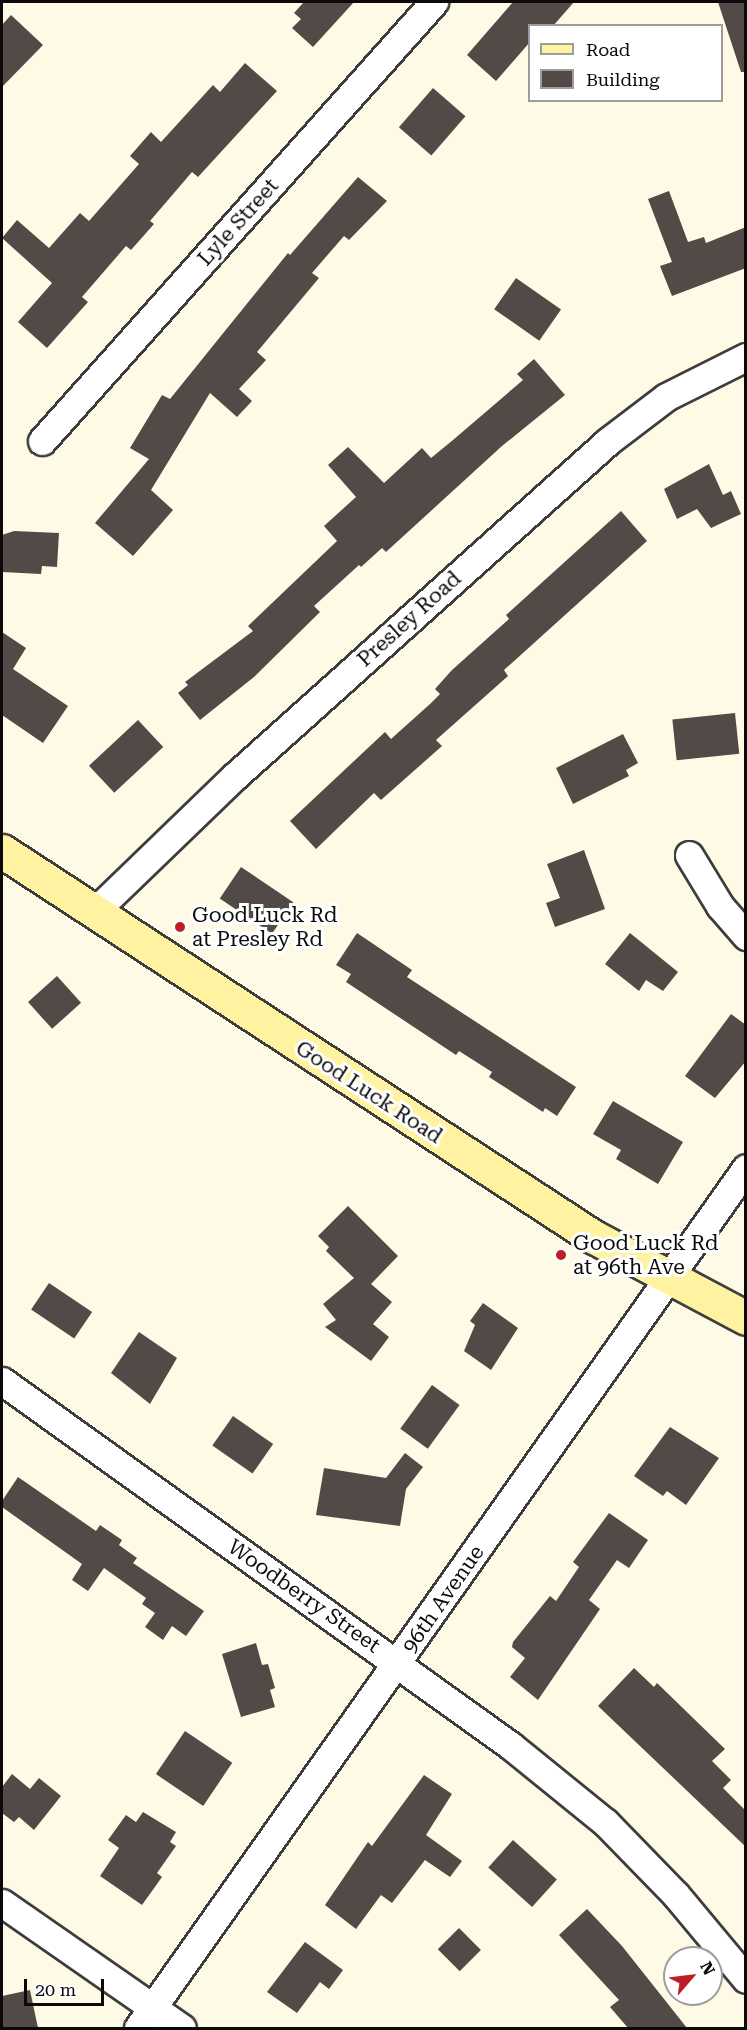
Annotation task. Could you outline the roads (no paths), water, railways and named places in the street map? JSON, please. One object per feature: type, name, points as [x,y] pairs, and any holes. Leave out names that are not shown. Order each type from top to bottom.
[{"type":"main road","name":"Good Luck Road","points":[[2,851],[592,1236],[667,1278],[746,1318]]},
{"type":"street","name":"Lyle Street","points":[[42,441],[434,2]]},
{"type":"street","name":"Presley Road","points":[[94,912],[235,776],[607,442],[666,397],[746,357]]},
{"type":"street","points":[[689,855],[720,906],[746,936]]},
{"type":"street","name":"96th Avenue","points":[[145,2018],[399,1662],[746,1168]]},
{"type":"street","name":"Woodberry Street","points":[[2,1381],[399,1662],[605,1822],[676,1895],[746,1979]]},
{"type":"street","points":[[2,1903],[145,2018],[182,2028]]},
{"type":"place","name":"Good Luck Rd at Presley Rd","points":[[180,927]]},
{"type":"place","name":"Good Luck Rd at 96th Ave","points":[[561,1255]]}]
